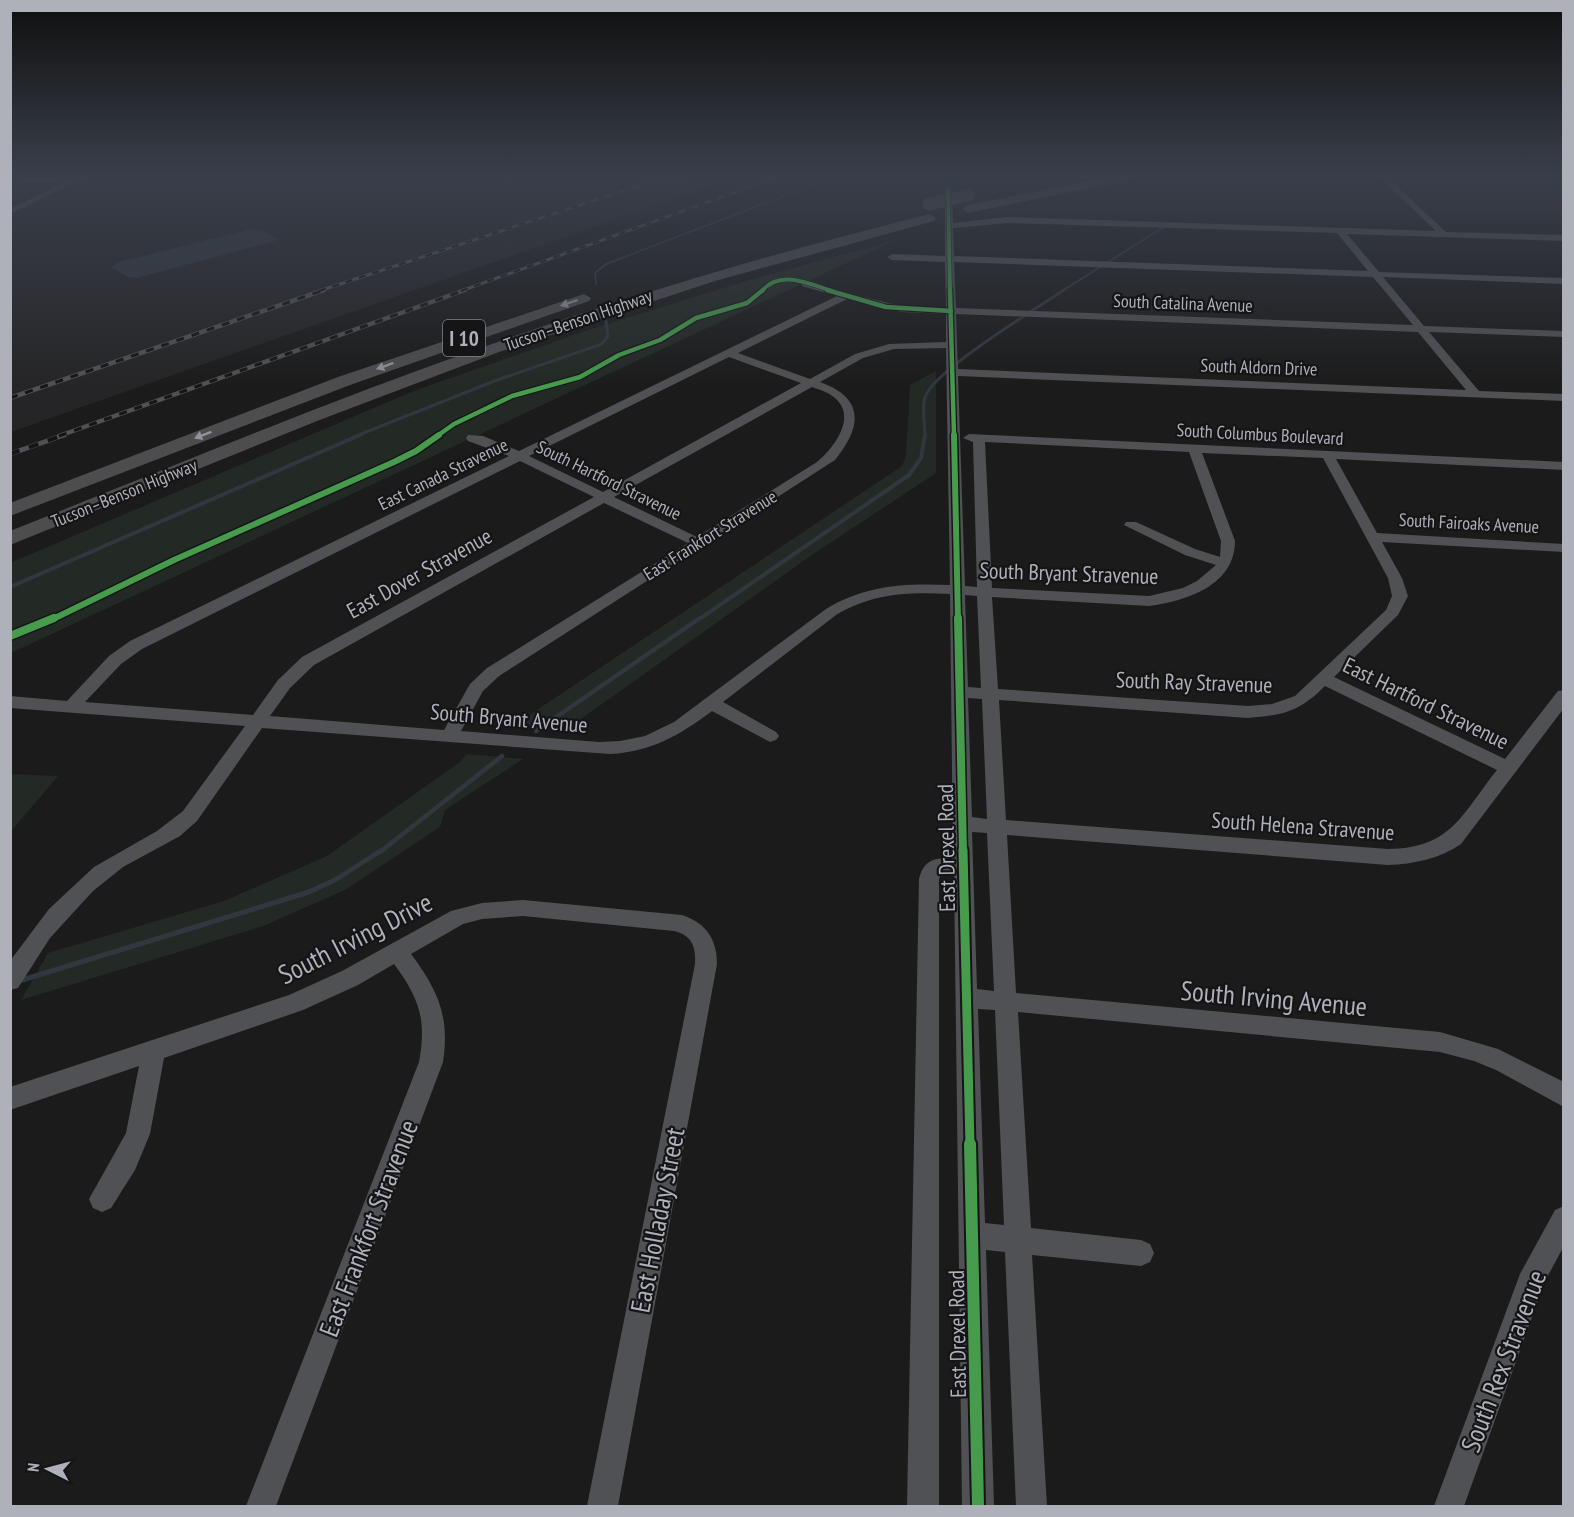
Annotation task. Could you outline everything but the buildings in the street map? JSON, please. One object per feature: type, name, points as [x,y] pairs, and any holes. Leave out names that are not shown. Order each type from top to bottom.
[{"type":"highway","name":"Tucson–Benson Highway","points":[[10,539],[315,416],[493,349],[625,304],[813,247]]},
{"type":"highway","name":"Tucson–Benson Highway","points":[[10,510],[354,377],[604,292]]},
{"type":"highway","points":[[10,546],[315,416]]},
{"type":"street","name":"East Drexel Road","points":[[950,247],[978,1506]]},
{"type":"street","points":[[1354,247],[1476,395]]},
{"type":"street","points":[[892,257],[1563,281]]},
{"type":"street","name":"South Catalina Avenue","points":[[806,284],[894,308],[1563,334]]},
{"type":"street","name":"East Canada Stravenue","points":[[71,707],[107,668],[135,645],[847,295]]},
{"type":"street","name":"East Dover Stravenue","points":[[10,981],[22,961],[60,911],[81,889],[118,861],[170,834],[190,816],[284,684],[308,661],[859,356],[882,348],[911,344],[952,345]]},
{"type":"street","name":"East Frankfort Stravenue","points":[[449,736],[476,688],[493,672],[822,465],[838,450],[846,434],[848,404],[837,393],[728,353]]},
{"type":"street","name":"South Aldorn Drive","points":[[953,372],[1563,398]]},
{"type":"street","name":"South Hartford Stravenue","points":[[472,438],[519,456],[698,543]]},
{"type":"street","name":"South Columbus Boulevard","points":[[955,443],[1329,460],[1563,466]]},
{"type":"street","points":[[978,444],[1032,1506]]},
{"type":"street","points":[[1131,525],[1190,552],[1225,563],[1229,552],[1228,541],[1196,454]]},
{"type":"street","name":"South Columbus Boulevard","points":[[1329,460],[1563,477]]},
{"type":"street","name":"South Ray Stravenue","points":[[960,692],[1262,712],[1284,708],[1301,700],[1393,612],[1399,602],[1397,584],[1329,460]]},
{"type":"street","name":"South Fairoaks Avenue","points":[[1372,537],[1563,548]]},
{"type":"street","name":"South Bryant Stravenue","points":[[958,591],[1161,601],[1189,592],[1225,563]]},
{"type":"street","name":"South Bryant Avenue","points":[[10,702],[599,748],[628,747],[670,733],[831,612],[856,597],[907,588],[958,591]]},
{"type":"street","name":"East Hartford Stravenue","points":[[1324,679],[1509,768]]},
{"type":"street","name":"South Helena Stravenue","points":[[964,824],[1388,857],[1411,856],[1433,851],[1454,839],[1563,695]]},
{"type":"street","points":[[711,703],[770,736]]},
{"type":"street","name":"East Drexel Road","points":[[923,1506],[929,879],[931,871],[936,866],[964,865]]},
{"type":"street","name":"South Irving Drive","points":[[10,1099],[295,1003],[350,978],[458,917],[482,911],[507,908],[674,922],[688,926],[700,935]]},
{"type":"street","name":"East Holladay Street","points":[[603,1506],[706,964],[706,949],[700,935]]},
{"type":"street","name":"East Frankfort Stravenue","points":[[261,1506],[431,1062],[435,1032],[432,1008],[424,988],[397,952]]},
{"type":"street","name":"South Irving Avenue","points":[[968,998],[1440,1042],[1488,1053],[1521,1069],[1563,1096]]},
{"type":"street","points":[[102,1199],[126,1161],[138,1134],[153,1052]]},
{"type":"street","name":"South Rex Stravenue","points":[[1449,1506],[1534,1274],[1563,1219]]},
{"type":"street","points":[[973,1235],[1141,1252]]},
{"type":"shaded area","points":[[11,247],[538,247],[11,432]]},
{"type":"shaded area","points":[[180,247],[253,247],[137,278],[128,277],[111,267],[119,262]]},
{"type":"shaded area","points":[[871,247],[881,247],[11,653],[10,563],[416,390],[591,329],[749,280]]},
{"type":"shaded area","points":[[936,371],[936,473],[809,557],[564,731],[510,728],[902,466],[906,456],[910,385]]},
{"type":"shaded area","points":[[466,754],[523,759],[445,810],[440,827],[345,890],[263,926],[21,1000],[48,953],[224,901],[327,856],[460,762]]},
{"type":"shaded area","points":[[10,774],[58,776],[11,831]]},
{"type":"waterway","points":[[596,284],[595,273],[606,264],[651,247]]},
{"type":"waterway","points":[[1062,291],[1132,247]]},
{"type":"waterway","points":[[925,435],[923,409],[926,395],[934,384],[967,355],[1064,290]]},
{"type":"waterway","points":[[356,436],[497,380],[602,344],[608,336],[606,321]]},
{"type":"waterway","points":[[10,587],[360,435]]},
{"type":"waterway","points":[[698,620],[909,475],[921,458],[925,435]]},
{"type":"waterway","points":[[536,731],[700,618]]},
{"type":"waterway","points":[[380,852],[502,756]]},
{"type":"waterway","points":[[19,981],[309,892],[335,880],[382,850]]},
{"type":"railway","points":[[319,291],[453,247]]},
{"type":"railway","points":[[461,291],[584,247]]},
{"type":"railway","points":[[10,398],[324,290]]},
{"type":"railway","points":[[59,436],[465,290]]},
{"type":"railway","points":[[10,454],[64,435]]},
{"type":"cycle path","points":[[949,247],[978,1506]]},
{"type":"cycle path","points":[[10,636],[67,613],[174,560],[394,462],[416,451],[454,424],[512,396],[580,377],[619,355],[660,340],[696,318],[747,303],[758,296],[768,284],[787,278],[886,307],[951,311]]}]
